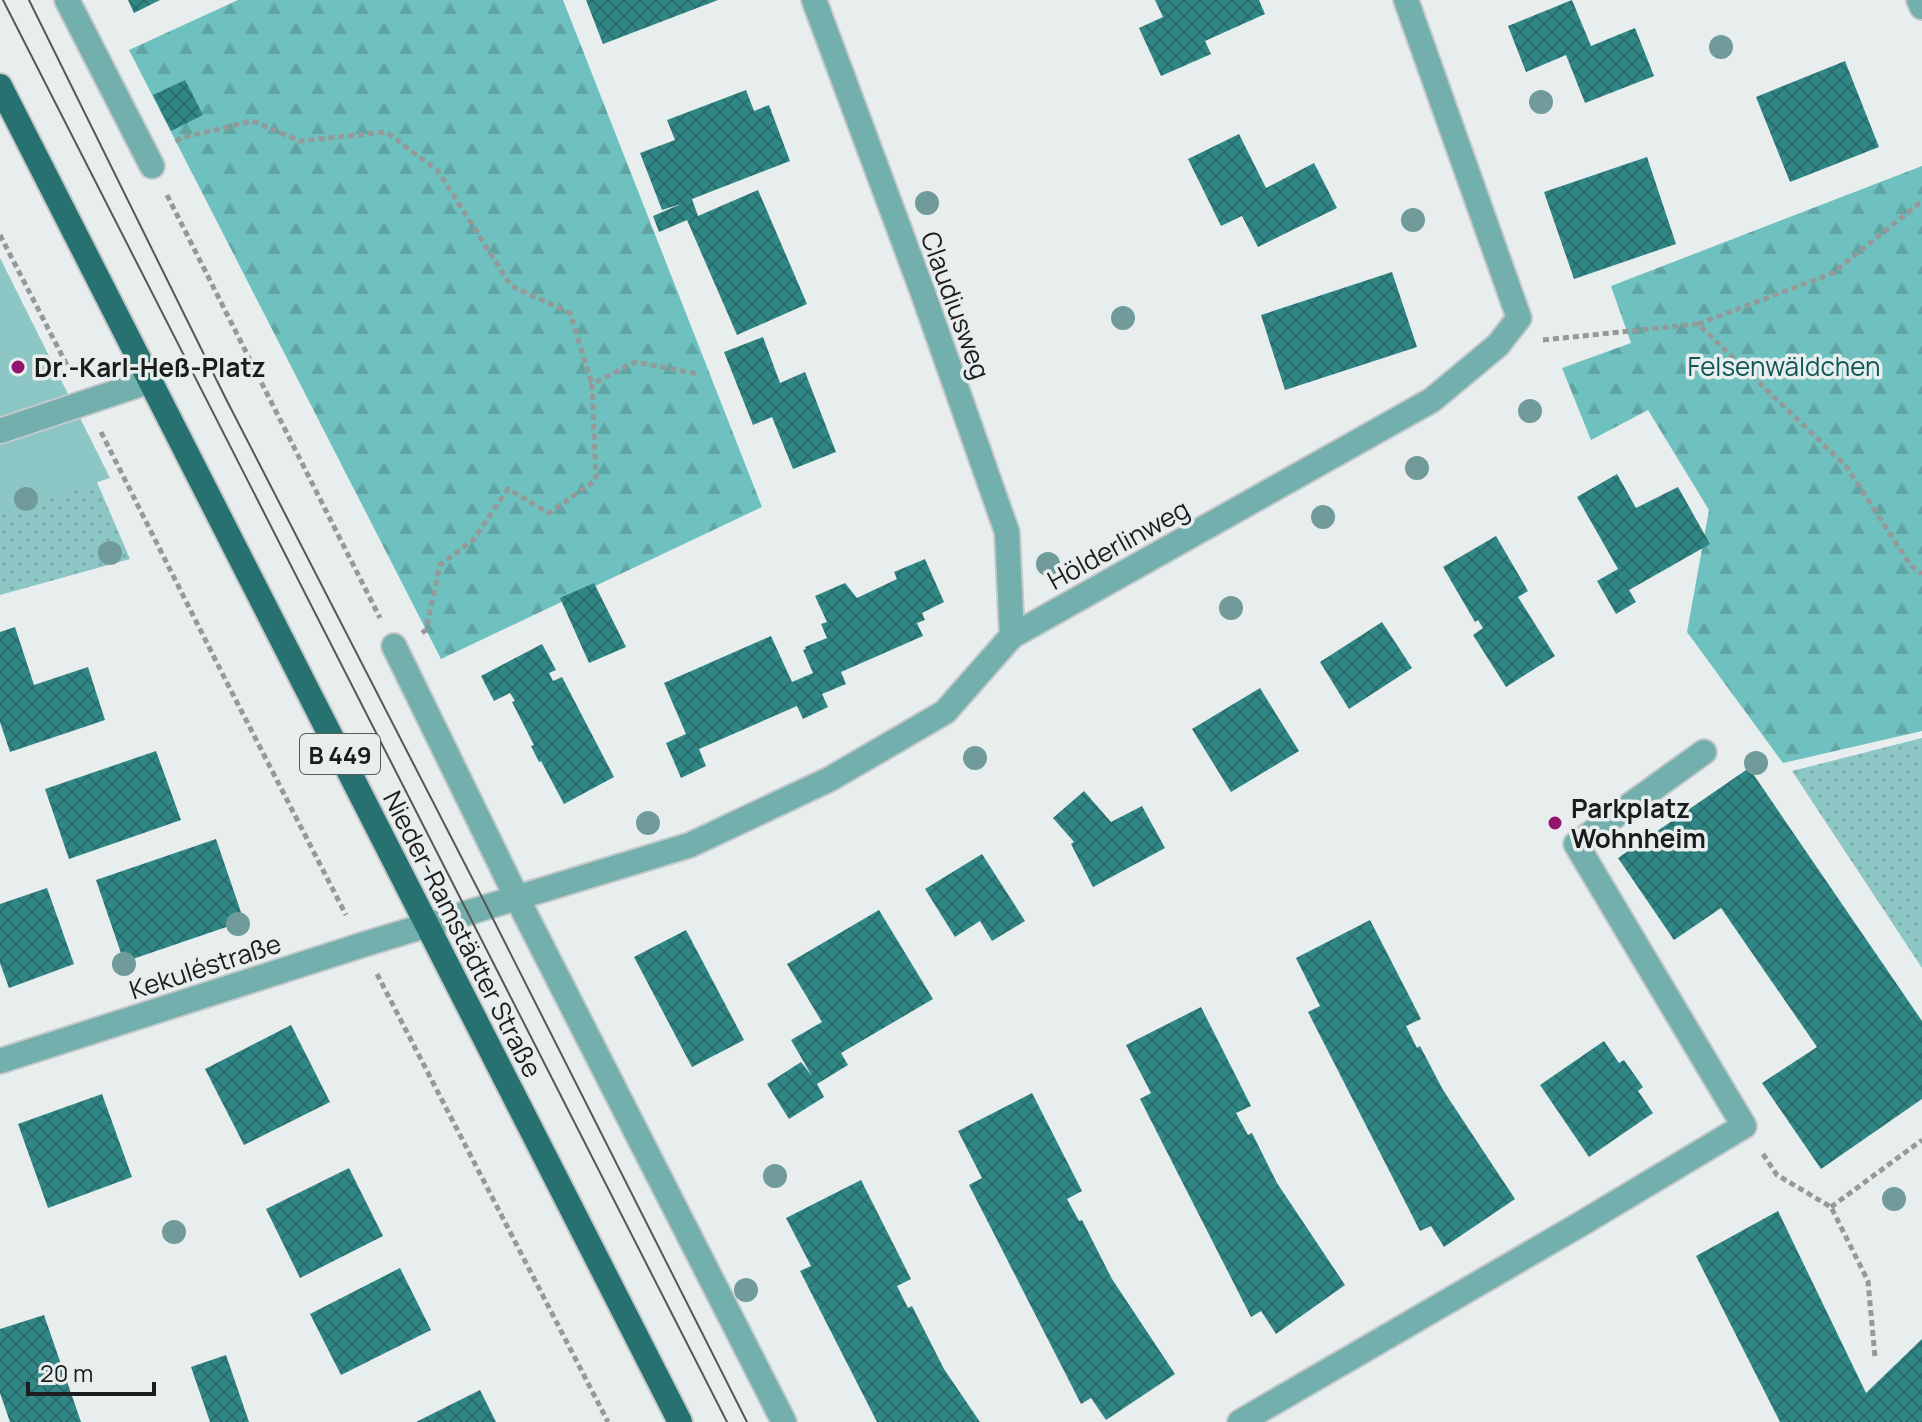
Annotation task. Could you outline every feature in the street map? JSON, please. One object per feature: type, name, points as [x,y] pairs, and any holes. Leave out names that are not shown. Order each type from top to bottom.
[{"type":"main road","name":"Nieder-Ramstädter Straße","points":[[0,86],[680,1422]]},
{"type":"street","points":[[67,0],[152,166]]},
{"type":"street","name":"Claudiusweg","points":[[814,0],[923,293],[1007,532],[1012,636]]},
{"type":"street","name":"Hölderlinweg","points":[[427,926],[690,845],[830,779],[945,712],[1012,636],[1432,400],[1498,345],[1519,318],[1406,0]]},
{"type":"street","points":[[1919,0],[1922,7]]},
{"type":"street","points":[[0,431],[150,381]]},
{"type":"street","points":[[394,646],[517,898],[784,1422]]},
{"type":"street","points":[[1240,1422],[1744,1126],[1576,844],[1704,752]]},
{"type":"street","name":"Kekuléstraße","points":[[0,1061],[427,926]]},
{"type":"path","points":[[394,646],[152,166],[181,138],[252,121],[300,141],[386,132],[438,171],[511,286],[570,313],[592,384],[596,480],[549,513],[508,489],[473,540],[440,565],[426,630]]},
{"type":"path","points":[[1498,345],[1698,324],[1833,273],[1922,201]]},
{"type":"path","points":[[0,235],[608,1422]]},
{"type":"path","points":[[1698,324],[1846,466],[1911,566],[1922,574]]},
{"type":"path","points":[[592,384],[635,362],[698,374]]},
{"type":"path","points":[[1744,1126],[1777,1175],[1831,1207],[1868,1281],[1875,1357]]},
{"type":"path","points":[[1831,1207],[1922,1140]]},
{"type":"shaded area","points":[[0,258],[110,478],[0,514]]},
{"type":"shaded area","points":[[66,410],[130,559],[0,595],[0,431]]},
{"type":"shaded area","points":[[1922,738],[1922,968],[1792,771]]},
{"type":"green space","points":[[238,0],[563,0],[762,507],[441,659],[129,50]]},
{"type":"green space","name":"Felsenwäldchen","points":[[1922,166],[1922,731],[1783,763],[1687,632],[1709,510],[1648,410],[1591,440],[1562,368],[1631,343],[1611,286]]},
{"type":"building","points":[[128,0],[160,0],[134,13]]},
{"type":"building","points":[[586,0],[718,0],[603,44]]},
{"type":"building","points":[[1155,0],[1259,0],[1265,14],[1205,41],[1211,54],[1161,76],[1139,28],[1163,17]]},
{"type":"building","points":[[1572,0],[1591,46],[1635,28],[1654,76],[1585,103],[1566,55],[1526,72],[1508,26]]},
{"type":"building","points":[[1845,61],[1879,147],[1790,182],[1756,97]]},
{"type":"building","points":[[185,80],[203,115],[171,131],[153,95]]},
{"type":"building","points":[[746,90],[754,111],[769,105],[790,161],[692,199],[698,216],[758,190],[807,304],[737,335],[687,220],[659,232],[653,216],[681,204],[662,210],[640,153],[675,140],[667,120]]},
{"type":"building","points":[[1239,134],[1266,188],[1314,163],[1337,208],[1258,247],[1242,216],[1221,226],[1188,159]]},
{"type":"building","points":[[1647,157],[1676,244],[1574,279],[1544,192]]},
{"type":"building","points":[[1392,272],[1417,347],[1285,390],[1261,315]]},
{"type":"building","points":[[763,337],[780,383],[805,372],[836,452],[793,469],[772,417],[753,425],[724,352]]},
{"type":"building","points":[[1617,474],[1636,508],[1678,487],[1710,544],[1629,590],[1636,602],[1616,614],[1597,581],[1618,569],[1577,497]]},
{"type":"building","points":[[1496,536],[1528,591],[1518,597],[1555,656],[1506,687],[1473,635],[1483,628],[1478,620],[1475,622],[1443,567]]},
{"type":"building","points":[[925,559],[944,602],[922,613],[925,620],[917,623],[923,636],[841,672],[846,684],[822,694],[828,707],[803,719],[797,706],[699,749],[706,766],[681,778],[666,743],[686,734],[664,683],[771,636],[792,682],[813,673],[803,650],[827,638],[821,624],[827,622],[815,596],[845,583],[857,598],[897,579],[894,572]]},
{"type":"building","points":[[594,583],[626,647],[589,663],[560,598]]},
{"type":"building","points":[[1382,622],[1412,668],[1349,709],[1320,662]]},
{"type":"building","points":[[15,627],[34,685],[88,667],[105,720],[10,752],[0,722],[0,632]]},
{"type":"building","points":[[542,644],[556,670],[549,673],[553,681],[562,677],[614,777],[564,804],[531,746],[534,745],[510,693],[494,701],[481,676]]},
{"type":"building","points":[[1260,688],[1299,751],[1231,792],[1192,729]]},
{"type":"building","points":[[156,751],[181,820],[69,859],[45,789]]},
{"type":"building","points":[[1749,768],[1922,1021],[1922,1099],[1821,1169],[1762,1083],[1817,1047],[1721,908],[1674,940],[1618,858]]},
{"type":"building","points":[[1084,791],[1111,822],[1142,806],[1165,848],[1093,887],[1071,844],[1074,842],[1053,818]]},
{"type":"building","points":[[216,839],[244,921],[124,962],[96,880]]},
{"type":"building","points":[[982,854],[1025,921],[992,941],[980,921],[955,937],[925,889]]},
{"type":"building","points":[[47,888],[74,964],[9,988],[0,963],[0,904]]},
{"type":"building","points":[[879,910],[933,999],[841,1053],[848,1065],[817,1084],[824,1097],[789,1119],[767,1084],[801,1062],[812,1076],[791,1040],[822,1022],[787,964]]},
{"type":"building","points":[[1370,920],[1421,1019],[1406,1026],[1417,1048],[1420,1046],[1443,1090],[1515,1199],[1444,1247],[1431,1226],[1420,1231],[1308,1012],[1320,1006],[1296,958]]},
{"type":"building","points":[[686,930],[744,1040],[692,1067],[634,957]]},
{"type":"building","points":[[1201,1007],[1251,1106],[1236,1113],[1248,1135],[1252,1133],[1277,1183],[1345,1285],[1276,1334],[1261,1311],[1251,1317],[1140,1099],[1151,1093],[1126,1045]]},
{"type":"building","points":[[291,1025],[330,1102],[244,1145],[205,1069]]},
{"type":"building","points":[[1604,1041],[1619,1063],[1624,1060],[1643,1087],[1638,1091],[1653,1113],[1589,1157],[1540,1085]]},
{"type":"building","points":[[1032,1093],[1082,1191],[1067,1199],[1079,1221],[1082,1220],[1112,1279],[1175,1374],[1106,1420],[1091,1398],[1081,1404],[969,1185],[982,1178],[958,1131]]},
{"type":"building","points":[[102,1094],[132,1177],[48,1208],[18,1124]]},
{"type":"building","points":[[349,1168],[383,1236],[300,1278],[266,1209]]},
{"type":"building","points":[[861,1180],[911,1279],[897,1286],[908,1308],[912,1306],[944,1369],[980,1422],[877,1422],[800,1271],[811,1266],[786,1218]]},
{"type":"building","points":[[1778,1211],[1866,1393],[1922,1339],[1922,1422],[1780,1422],[1696,1256]]},
{"type":"building","points":[[400,1268],[431,1330],[341,1375],[310,1314]]},
{"type":"building","points":[[44,1315],[81,1422],[10,1422],[0,1393],[0,1329]]},
{"type":"building","points":[[226,1355],[249,1422],[210,1422],[191,1367]]},
{"type":"building","points":[[480,1390],[496,1422],[416,1422]]},
{"type":"tram line","points":[[3,0],[727,1422]]},
{"type":"tram line","points":[[29,0],[226,399],[747,1422]]},
{"type":"place","name":"Dr.-Karl-Heß-Platz","points":[[18,367]]},
{"type":"place","name":"Parkplatz Wohnheim","points":[[1555,823]]}]
